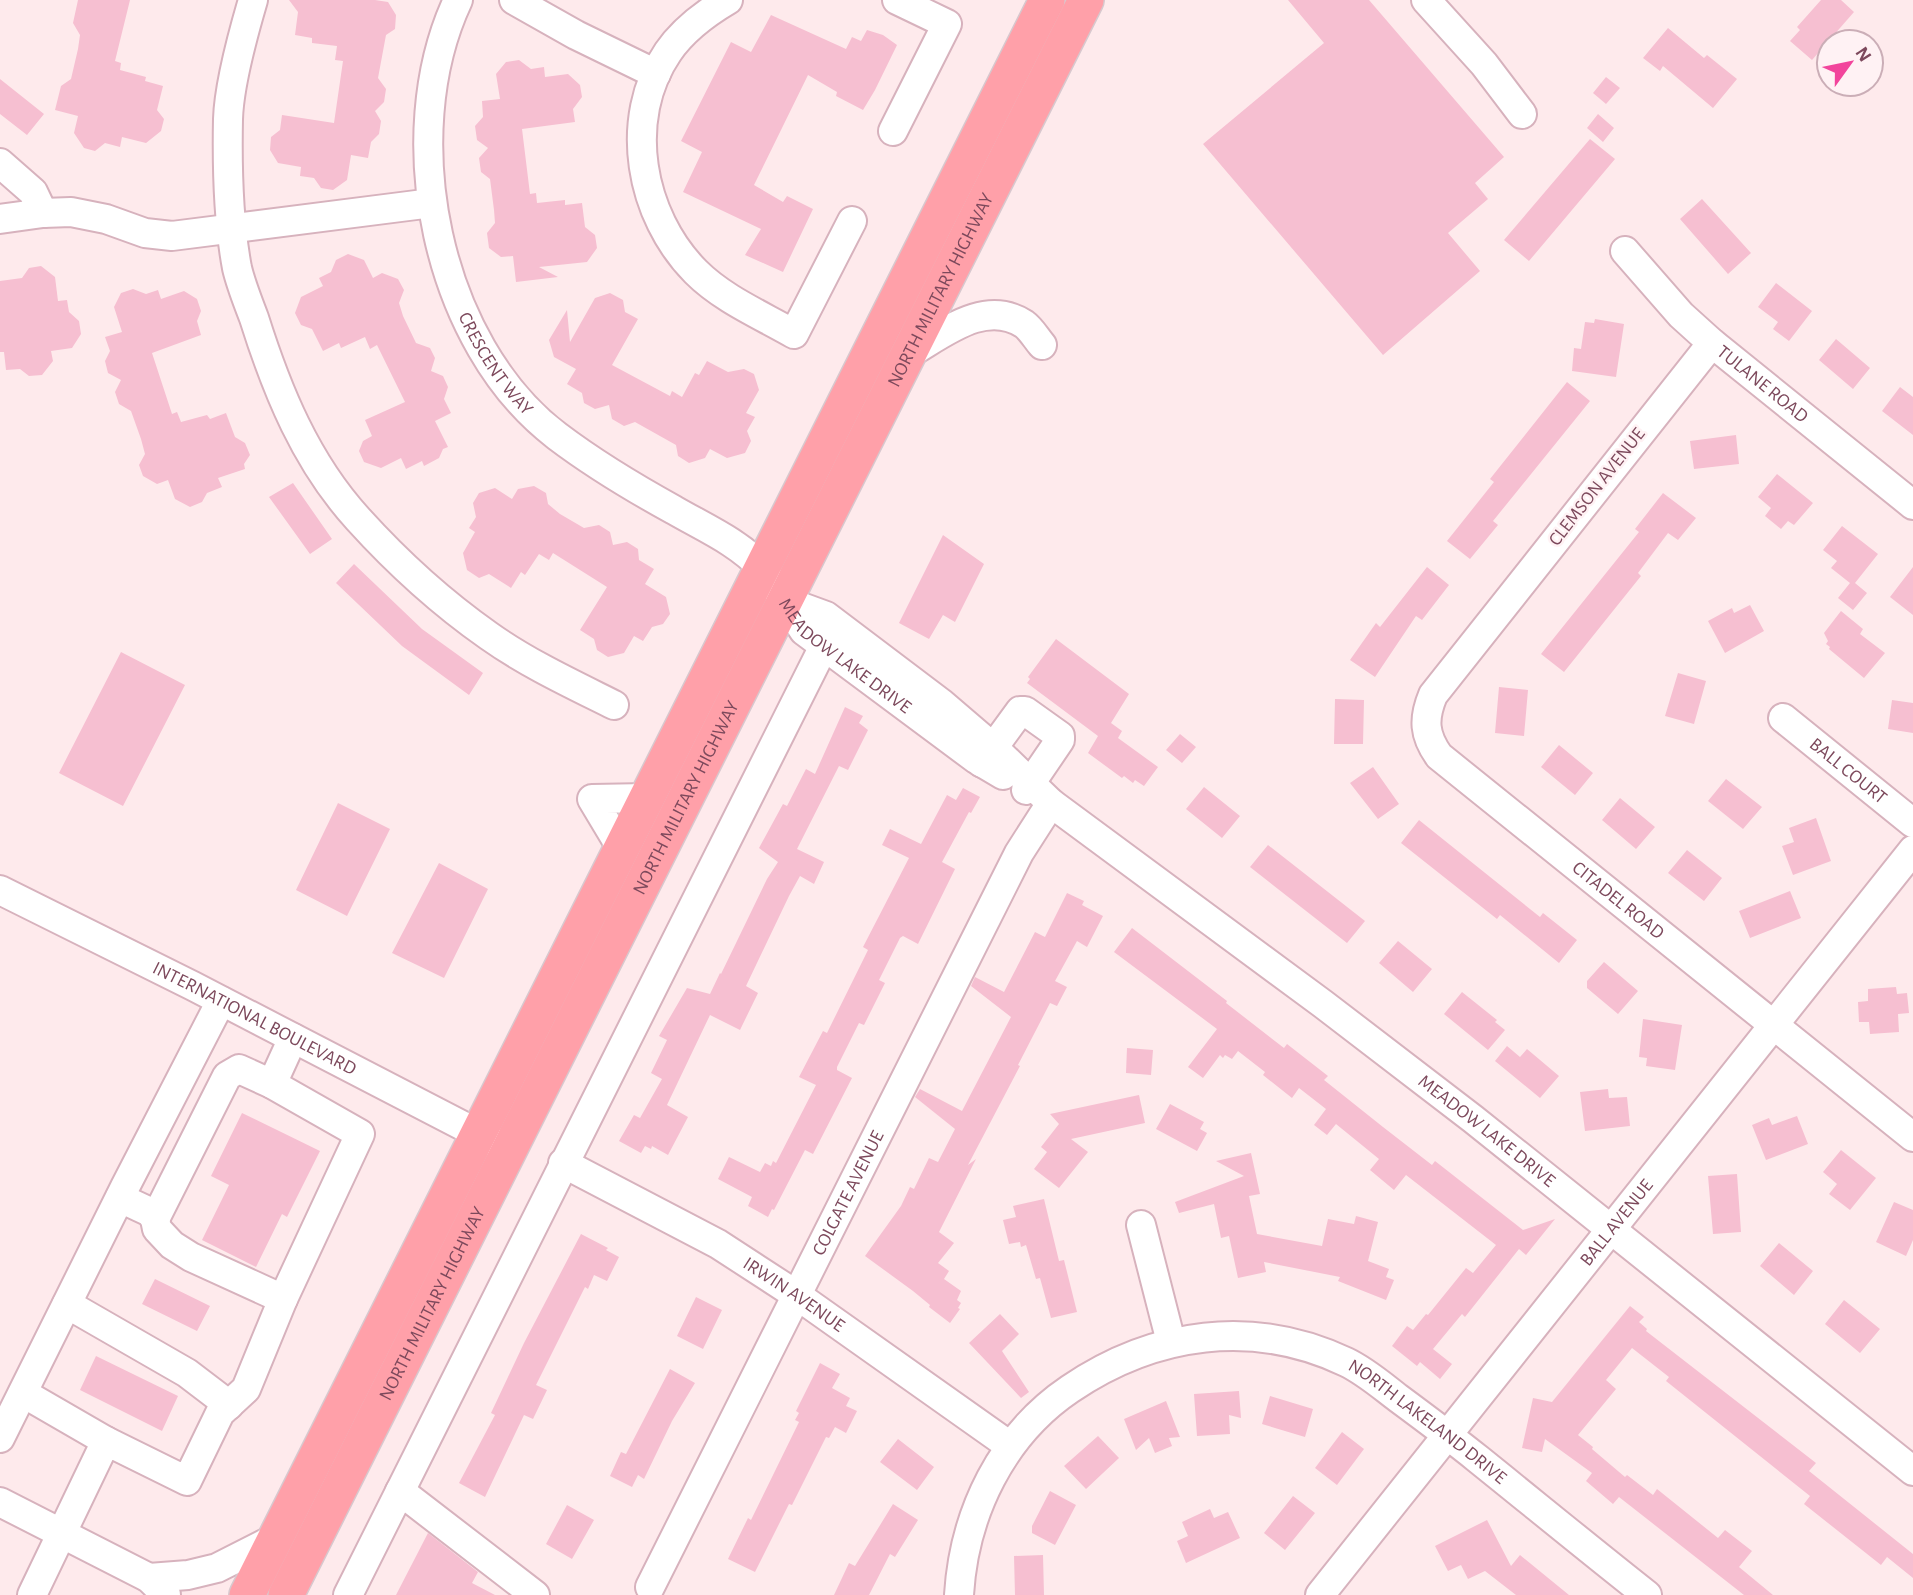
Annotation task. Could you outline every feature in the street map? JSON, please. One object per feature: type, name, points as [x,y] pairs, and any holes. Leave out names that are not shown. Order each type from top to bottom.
[{"type":"main road","name":"NORTH MILITARY HIGHWAY","points":[[247,1595],[1046,0]]},
{"type":"main road","name":"NORTH MILITARY HIGHWAY","points":[[286,1595],[1086,0]]},
{"type":"street","points":[[253,0],[228,117],[237,268],[262,346],[286,407],[307,450],[333,489],[391,554],[489,636],[557,676],[614,705]]},
{"type":"street","name":"CRESCENT WAY","points":[[458,0],[439,54],[432,88],[429,138],[432,203],[445,267],[462,309],[501,377],[526,408],[555,435],[597,464],[733,543],[762,568],[785,600]]},
{"type":"street","points":[[514,0],[576,35],[656,74]]},
{"type":"street","points":[[728,0],[687,30],[668,51],[656,74],[645,109],[642,141],[644,173],[652,204],[662,227],[676,249],[697,273],[722,293],[794,334],[852,221]]},
{"type":"street","points":[[893,131],[947,24],[897,0]]},
{"type":"street","points":[[1426,0],[1485,64],[1521,114]]},
{"type":"street","points":[[0,163],[33,192],[43,213]]},
{"type":"street","points":[[0,219],[71,212],[106,219],[145,233],[172,236],[432,203]]},
{"type":"street","name":"TULANE ROAD","points":[[1625,251],[1681,316],[1913,505]]},
{"type":"street","points":[[908,354],[974,317],[992,315],[1010,317],[1026,326],[1042,345]]},
{"type":"street","name":"CLEMSON AVENUE","points":[[1483,631],[1712,342]]},
{"type":"street","name":"MEADOW LAKE DRIVE","points":[[785,600],[826,616],[830,634],[941,703],[987,755],[1324,1004],[1473,1119],[1913,1471]]},
{"type":"street","name":"CITADEL ROAD","points":[[1483,631],[1433,695],[1426,710],[1425,726],[1429,743],[1439,756],[1913,1137]]},
{"type":"street","points":[[348,1595],[830,634]]},
{"type":"street","points":[[987,755],[1020,711],[1025,711],[1060,736],[1060,740],[1028,787]]},
{"type":"street","name":"BALL COURT","points":[[1783,718],[1913,823]]},
{"type":"street","points":[[622,849],[592,799],[647,798]]},
{"type":"street","name":"COLGATE AVENUE","points":[[650,1587],[1013,865],[1051,803]]},
{"type":"street","name":"BALL AVENUE","points":[[1320,1595],[1913,850]]},
{"type":"street","name":"INTERNATIONAL BOULEVARD","points":[[0,890],[509,1150]]},
{"type":"street","points":[[0,1438],[221,1001]]},
{"type":"street","points":[[272,1084],[293,1038]]},
{"type":"street","points":[[23,1393],[106,1441],[187,1481],[220,1413],[246,1389],[283,1298],[360,1134],[272,1084],[239,1069],[228,1076],[155,1219]]},
{"type":"street","name":"IRWIN AVENUE","points":[[564,1163],[718,1244],[798,1296],[1010,1446]]},
{"type":"street","points":[[120,1198],[150,1212],[157,1228],[172,1245],[191,1257],[283,1298]]},
{"type":"street","points":[[1142,1225],[1171,1342]]},
{"type":"street","points":[[67,1304],[187,1373],[229,1405]]},
{"type":"street","name":"NORTH LAKELAND DRIVE","points":[[959,1595],[968,1538],[978,1507],[1000,1460],[1032,1420],[1055,1399],[1098,1370],[1132,1354],[1171,1342],[1211,1336],[1248,1336],[1285,1341],[1320,1351],[1366,1373],[1647,1595]]},
{"type":"street","points":[[32,1595],[106,1441]]},
{"type":"street","points":[[400,1490],[536,1595]]},
{"type":"street","points":[[0,1502],[157,1586],[218,1568],[276,1538]]},
{"type":"building","points":[[78,0],[130,0],[115,61],[121,63],[120,70],[146,77],[145,81],[163,86],[157,110],[164,119],[161,131],[146,143],[122,137],[120,147],[105,143],[95,151],[84,148],[74,133],[78,116],[55,110],[61,86],[71,79],[78,49],[80,35],[73,23]]},
{"type":"building","points":[[289,0],[375,0],[388,2],[396,15],[395,29],[386,35],[378,78],[386,89],[384,102],[375,111],[381,121],[379,134],[371,142],[368,158],[351,155],[347,180],[333,190],[321,188],[314,178],[300,176],[301,167],[278,163],[270,150],[271,137],[280,130],[282,115],[334,123],[343,61],[335,60],[337,46],[312,43],[312,38],[295,35],[298,12]]},
{"type":"building","points":[[1288,0],[1369,0],[1504,157],[1475,183],[1488,199],[1448,233],[1480,271],[1383,355],[1203,144],[1324,43]]},
{"type":"building","points":[[1821,0],[1841,0],[1854,12],[1840,28],[1815,28],[1815,57],[1812,60],[1790,41],[1800,30],[1797,27]]},
{"type":"building","points":[[771,15],[846,49],[852,37],[861,41],[867,30],[883,35],[897,45],[863,110],[836,96],[837,92],[808,75],[754,185],[783,202],[787,196],[813,209],[783,272],[745,255],[761,229],[683,192],[702,152],[681,141],[731,42],[751,52]]},
{"type":"building","points":[[1668,28],[1704,58],[1707,55],[1737,79],[1713,108],[1663,66],[1660,71],[1643,58]]},
{"type":"building","points":[[519,60],[531,69],[544,67],[545,77],[568,74],[580,85],[582,97],[573,109],[575,122],[522,129],[530,194],[536,193],[537,203],[565,200],[565,205],[582,203],[585,227],[595,235],[597,248],[587,262],[539,267],[558,277],[516,282],[513,256],[501,257],[489,248],[487,233],[495,223],[494,210],[490,179],[481,172],[479,158],[488,148],[477,140],[475,126],[483,117],[482,101],[500,99],[496,74],[506,62]]},
{"type":"building","points":[[1606,77],[1620,88],[1606,104],[1593,93]]},
{"type":"building","points":[[0,79],[44,114],[27,135],[0,114]]},
{"type":"building","points":[[1598,114],[1614,128],[1603,142],[1587,128]]},
{"type":"building","points":[[1590,139],[1615,159],[1529,261],[1504,240]]},
{"type":"building","points":[[1702,199],[1751,253],[1728,274],[1680,219]]},
{"type":"building","points":[[348,254],[364,260],[373,278],[382,273],[398,279],[404,290],[399,303],[403,316],[416,343],[430,348],[435,358],[431,371],[443,376],[448,387],[444,399],[451,413],[435,421],[448,447],[443,449],[439,458],[424,466],[422,461],[406,469],[401,458],[381,468],[364,462],[359,451],[363,441],[372,436],[365,420],[405,402],[377,345],[370,349],[365,337],[341,348],[339,343],[323,351],[312,329],[301,325],[295,313],[301,297],[323,286],[319,278],[331,272],[336,260]]},
{"type":"building","points":[[41,266],[55,277],[58,301],[67,300],[69,312],[79,321],[81,334],[72,348],[51,351],[53,361],[42,375],[29,376],[20,369],[6,370],[4,352],[0,352],[0,281],[22,278],[29,268]]},
{"type":"building","points":[[1776,283],[1812,311],[1789,341],[1773,329],[1778,322],[1758,307]]},
{"type":"building","points":[[133,289],[146,294],[158,290],[161,299],[184,291],[197,299],[201,311],[197,321],[201,335],[152,353],[172,414],[177,412],[181,422],[207,415],[210,419],[226,413],[235,437],[245,443],[250,455],[244,464],[245,469],[218,478],[222,487],[207,493],[202,502],[190,507],[175,499],[168,480],[157,484],[143,476],[139,465],[145,454],[141,439],[131,411],[119,404],[115,392],[121,380],[108,373],[105,361],[110,351],[105,337],[122,332],[114,307],[121,293]]},
{"type":"building","points":[[610,293],[623,300],[625,312],[638,319],[612,365],[670,396],[672,391],[682,397],[695,373],[699,375],[707,361],[728,372],[744,369],[754,374],[759,390],[746,413],[755,417],[747,431],[751,441],[745,453],[727,458],[710,449],[705,458],[689,463],[678,456],[676,445],[635,422],[624,426],[612,419],[609,405],[595,409],[584,403],[582,393],[567,384],[576,369],[554,357],[549,340],[567,310],[570,342],[595,298]]},
{"type":"building","points":[[1595,319],[1624,324],[1616,377],[1572,371],[1574,348],[1581,349],[1585,322],[1594,323]]},
{"type":"building","points":[[1836,339],[1870,368],[1853,389],[1819,360]]},
{"type":"building","points":[[1567,382],[1590,401],[1493,521],[1498,525],[1470,559],[1447,541],[1494,482],[1490,479]]},
{"type":"building","points":[[1900,387],[1913,397],[1913,435],[1882,411]]},
{"type":"building","points":[[1736,435],[1739,464],[1694,469],[1690,441]]},
{"type":"building","points":[[1777,474],[1813,503],[1794,525],[1788,521],[1781,529],[1765,516],[1771,508],[1758,497]]},
{"type":"building","points":[[293,483],[332,539],[310,554],[269,497]]},
{"type":"building","points":[[534,486],[546,493],[548,504],[560,514],[584,528],[599,525],[610,532],[613,545],[627,542],[638,549],[639,560],[654,569],[645,584],[666,597],[670,614],[663,624],[652,627],[643,641],[634,636],[624,653],[608,657],[597,650],[594,639],[580,630],[607,587],[553,553],[549,560],[539,554],[525,575],[521,572],[511,588],[489,574],[479,578],[467,570],[463,553],[475,532],[469,528],[476,517],[473,503],[479,493],[495,488],[512,499],[518,489]]},
{"type":"building","points":[[1663,493],[1696,518],[1678,540],[1668,533],[1638,573],[1641,576],[1564,672],[1541,654],[1639,532],[1635,529]]},
{"type":"building","points":[[1842,526],[1878,554],[1855,583],[1867,593],[1853,610],[1838,598],[1850,583],[1831,568],[1837,561],[1823,550]]},
{"type":"building","points":[[943,535],[984,564],[955,622],[943,615],[929,639],[899,623]]},
{"type":"building","points":[[354,564],[422,629],[483,673],[469,695],[402,646],[336,583]]},
{"type":"building","points":[[1427,567],[1449,585],[1422,620],[1416,616],[1375,677],[1350,660],[1376,623],[1380,627]]},
{"type":"building","points":[[1913,567],[1913,615],[1890,597]]},
{"type":"building","points":[[1750,605],[1764,631],[1725,653],[1708,621],[1732,608],[1734,613]]},
{"type":"building","points":[[1841,611],[1863,629],[1860,634],[1885,653],[1864,678],[1826,644],[1828,641],[1824,633]]},
{"type":"building","points":[[1056,639],[1129,694],[1111,723],[1122,731],[1118,738],[1158,767],[1144,786],[1135,780],[1133,783],[1124,776],[1122,778],[1088,753],[1098,736],[1027,683],[1030,679],[1028,677]]},
{"type":"building","points":[[121,652],[185,685],[123,806],[59,773]]},
{"type":"building","points":[[1678,673],[1706,681],[1694,724],[1665,716]]},
{"type":"building","points":[[1499,687],[1528,690],[1524,736],[1495,733]]},
{"type":"building","points":[[1335,699],[1364,700],[1363,744],[1334,744]]},
{"type":"building","points":[[1892,700],[1913,703],[1913,733],[1888,729]]},
{"type":"building","points":[[845,707],[863,716],[859,723],[868,730],[848,770],[839,766],[797,849],[824,862],[814,884],[800,876],[789,896],[746,986],[758,993],[740,1030],[710,1015],[667,1105],[688,1117],[668,1155],[652,1146],[651,1149],[645,1146],[641,1153],[619,1141],[634,1115],[640,1118],[662,1079],[651,1073],[667,1040],[659,1036],[687,988],[710,994],[778,862],[759,848],[783,804],[787,806],[806,769],[815,774]]},
{"type":"building","points":[[1180,734],[1196,747],[1182,763],[1166,750]]},
{"type":"building","points":[[1559,745],[1593,773],[1575,795],[1541,767]]},
{"type":"building","points":[[1373,767],[1399,804],[1378,819],[1350,783]]},
{"type":"building","points":[[1726,779],[1762,807],[1743,829],[1708,801]]},
{"type":"building","points":[[1204,787],[1240,816],[1222,838],[1186,809]]},
{"type":"building","points":[[963,788],[980,797],[942,862],[955,869],[918,944],[903,936],[900,938],[879,980],[885,983],[864,1025],[859,1023],[837,1067],[837,1070],[852,1078],[813,1154],[805,1150],[768,1217],[748,1206],[752,1197],[718,1179],[729,1157],[760,1172],[765,1163],[771,1166],[773,1161],[776,1163],[816,1085],[799,1077],[823,1031],[827,1033],[868,950],[863,947],[909,858],[882,845],[890,829],[921,844],[947,795],[956,800]]},
{"type":"building","points":[[1620,798],[1655,827],[1636,849],[1602,820]]},
{"type":"building","points":[[338,803],[390,829],[347,916],[296,890]]},
{"type":"building","points":[[1816,818],[1831,861],[1793,875],[1782,846],[1794,842],[1789,828]]},
{"type":"building","points":[[1419,820],[1540,917],[1543,913],[1577,940],[1559,963],[1500,915],[1497,919],[1401,843]]},
{"type":"building","points":[[1268,845],[1365,921],[1347,943],[1250,867]]},
{"type":"building","points":[[1687,850],[1722,878],[1704,901],[1668,873]]},
{"type":"building","points":[[439,863],[488,889],[444,978],[392,953]]},
{"type":"building","points":[[1790,891],[1801,918],[1750,938],[1739,911]]},
{"type":"building","points":[[1067,893],[1084,901],[1082,905],[1103,916],[1087,947],[1077,941],[1055,981],[1067,987],[1057,1006],[1050,1003],[968,1165],[976,1159],[939,1232],[954,1243],[938,1263],[949,1271],[944,1279],[961,1291],[957,1300],[961,1303],[958,1308],[960,1309],[950,1323],[913,1291],[865,1256],[901,1206],[910,1187],[914,1189],[929,1158],[938,1162],[955,1129],[915,1097],[920,1089],[962,1111],[1011,1017],[971,986],[975,977],[1004,992],[1035,932],[1045,937]]},
{"type":"building","points":[[1132,928],[1284,1048],[1287,1044],[1328,1076],[1324,1080],[1432,1165],[1435,1161],[1523,1230],[1555,1219],[1526,1255],[1519,1249],[1465,1317],[1462,1314],[1433,1349],[1452,1364],[1440,1379],[1420,1362],[1417,1366],[1392,1346],[1407,1326],[1413,1330],[1426,1314],[1428,1315],[1466,1268],[1473,1273],[1496,1245],[1406,1175],[1394,1190],[1370,1170],[1379,1159],[1336,1124],[1327,1135],[1314,1125],[1326,1109],[1299,1088],[1292,1098],[1238,1051],[1232,1059],[1220,1055],[1203,1078],[1188,1067],[1217,1029],[1114,952]]},
{"type":"building","points":[[1398,941],[1432,969],[1413,992],[1379,963]]},
{"type":"building","points":[[1604,962],[1638,991],[1618,1014],[1587,988],[1587,981]]},
{"type":"building","points":[[1896,987],[1897,994],[1907,993],[1909,1013],[1898,1014],[1899,1032],[1870,1034],[1869,1022],[1859,1022],[1858,1002],[1868,1001],[1868,989]]},
{"type":"building","points":[[1462,992],[1497,1020],[1495,1022],[1505,1030],[1488,1050],[1444,1014]]},
{"type":"building","points":[[1643,1019],[1682,1025],[1675,1070],[1646,1066],[1647,1058],[1639,1057]]},
{"type":"building","points":[[1507,1046],[1520,1057],[1527,1049],[1559,1076],[1540,1098],[1495,1061]]},
{"type":"building","points":[[1127,1048],[1153,1050],[1151,1075],[1126,1073]]},
{"type":"building","points":[[1608,1089],[1609,1098],[1627,1097],[1630,1126],[1585,1131],[1580,1092]]},
{"type":"building","points":[[1139,1095],[1145,1123],[1071,1139],[1088,1152],[1059,1188],[1034,1169],[1047,1152],[1041,1147],[1059,1124],[1050,1114]]},
{"type":"building","points":[[1170,1104],[1204,1122],[1200,1129],[1207,1133],[1197,1151],[1156,1129]]},
{"type":"building","points":[[242,1113],[320,1151],[287,1217],[282,1214],[256,1267],[202,1240],[229,1185],[211,1176]]},
{"type":"building","points":[[1797,1116],[1808,1144],[1766,1160],[1752,1125],[1769,1118],[1772,1125]]},
{"type":"building","points":[[1841,1150],[1876,1178],[1850,1210],[1829,1194],[1837,1184],[1823,1172]]},
{"type":"building","points":[[1251,1153],[1260,1194],[1249,1196],[1257,1234],[1322,1246],[1328,1219],[1354,1224],[1356,1216],[1378,1222],[1368,1261],[1389,1269],[1386,1277],[1394,1280],[1386,1300],[1338,1281],[1340,1277],[1264,1262],[1266,1272],[1238,1278],[1229,1236],[1221,1238],[1214,1204],[1179,1213],[1175,1202],[1244,1176],[1216,1161]]},
{"type":"building","points":[[1737,1174],[1741,1232],[1713,1234],[1708,1176]]},
{"type":"building","points":[[1044,1199],[1059,1261],[1064,1260],[1077,1312],[1051,1318],[1040,1278],[1036,1279],[1026,1245],[1021,1247],[1020,1242],[1009,1244],[1003,1220],[1016,1217],[1013,1206]]},
{"type":"building","points":[[1894,1202],[1913,1210],[1913,1240],[1906,1256],[1876,1242]]},
{"type":"building","points":[[581,1234],[619,1257],[607,1281],[594,1275],[588,1289],[585,1287],[536,1385],[547,1390],[533,1419],[524,1415],[485,1497],[459,1483],[495,1415],[491,1413],[524,1343]]},
{"type":"building","points":[[1779,1243],[1813,1271],[1794,1295],[1760,1266]]},
{"type":"building","points":[[155,1279],[210,1306],[197,1331],[142,1304]]},
{"type":"building","points":[[696,1297],[722,1310],[703,1349],[677,1336]]},
{"type":"building","points":[[1844,1300],[1880,1329],[1860,1353],[1825,1324]]},
{"type":"building","points":[[1630,1306],[1644,1317],[1639,1322],[1646,1331],[1816,1463],[1809,1471],[1913,1554],[1913,1578],[1887,1557],[1881,1565],[1804,1504],[1810,1496],[1666,1381],[1669,1377],[1632,1348],[1606,1380],[1616,1389],[1578,1435],[1625,1477],[1627,1475],[1653,1495],[1657,1489],[1718,1538],[1725,1530],[1752,1551],[1739,1567],[1773,1595],[1744,1595],[1619,1497],[1613,1504],[1586,1481],[1592,1473],[1545,1439],[1542,1452],[1522,1448],[1533,1398],[1552,1402]]},
{"type":"building","points":[[1000,1314],[1019,1334],[1002,1351],[1029,1392],[1021,1398],[969,1343]]},
{"type":"building","points":[[96,1356],[178,1396],[162,1431],[80,1390]]},
{"type":"building","points":[[820,1363],[840,1374],[832,1388],[850,1398],[846,1406],[857,1411],[846,1433],[835,1427],[829,1438],[826,1437],[755,1572],[728,1559],[748,1518],[751,1520],[799,1422],[795,1420],[799,1413],[796,1411]]},
{"type":"building","points":[[670,1369],[695,1383],[672,1421],[644,1479],[638,1475],[632,1487],[610,1476],[621,1452],[626,1454]]},
{"type":"building","points":[[1239,1391],[1241,1418],[1229,1415],[1230,1434],[1197,1436],[1194,1394]]},
{"type":"building","points":[[1270,1396],[1313,1409],[1305,1437],[1262,1424]]},
{"type":"building","points":[[1166,1401],[1180,1437],[1169,1438],[1172,1446],[1155,1453],[1149,1438],[1136,1450],[1124,1419]]},
{"type":"building","points":[[1342,1432],[1364,1449],[1337,1485],[1315,1468]]},
{"type":"building","points":[[1098,1436],[1119,1458],[1086,1489],[1064,1466]]},
{"type":"building","points":[[898,1439],[934,1467],[917,1490],[880,1462]]},
{"type":"building","points":[[1050,1491],[1076,1505],[1055,1545],[1032,1533],[1032,1526]]},
{"type":"building","points":[[1293,1496],[1315,1513],[1285,1550],[1264,1533]]},
{"type":"building","points":[[893,1504],[918,1520],[895,1557],[890,1554],[869,1595],[834,1595],[849,1563],[855,1566]]},
{"type":"building","points":[[567,1505],[594,1520],[572,1559],[546,1544]]},
{"type":"building","points":[[1210,1509],[1214,1518],[1228,1512],[1240,1538],[1186,1563],[1177,1541],[1188,1536],[1182,1522]]},
{"type":"building","points":[[1487,1520],[1511,1566],[1520,1555],[1569,1595],[1516,1595],[1485,1571],[1468,1579],[1461,1565],[1448,1571],[1435,1546]]},
{"type":"building","points":[[428,1533],[478,1572],[472,1583],[495,1595],[396,1595]]},
{"type":"building","points":[[1043,1555],[1044,1595],[1015,1595],[1014,1556]]}]
